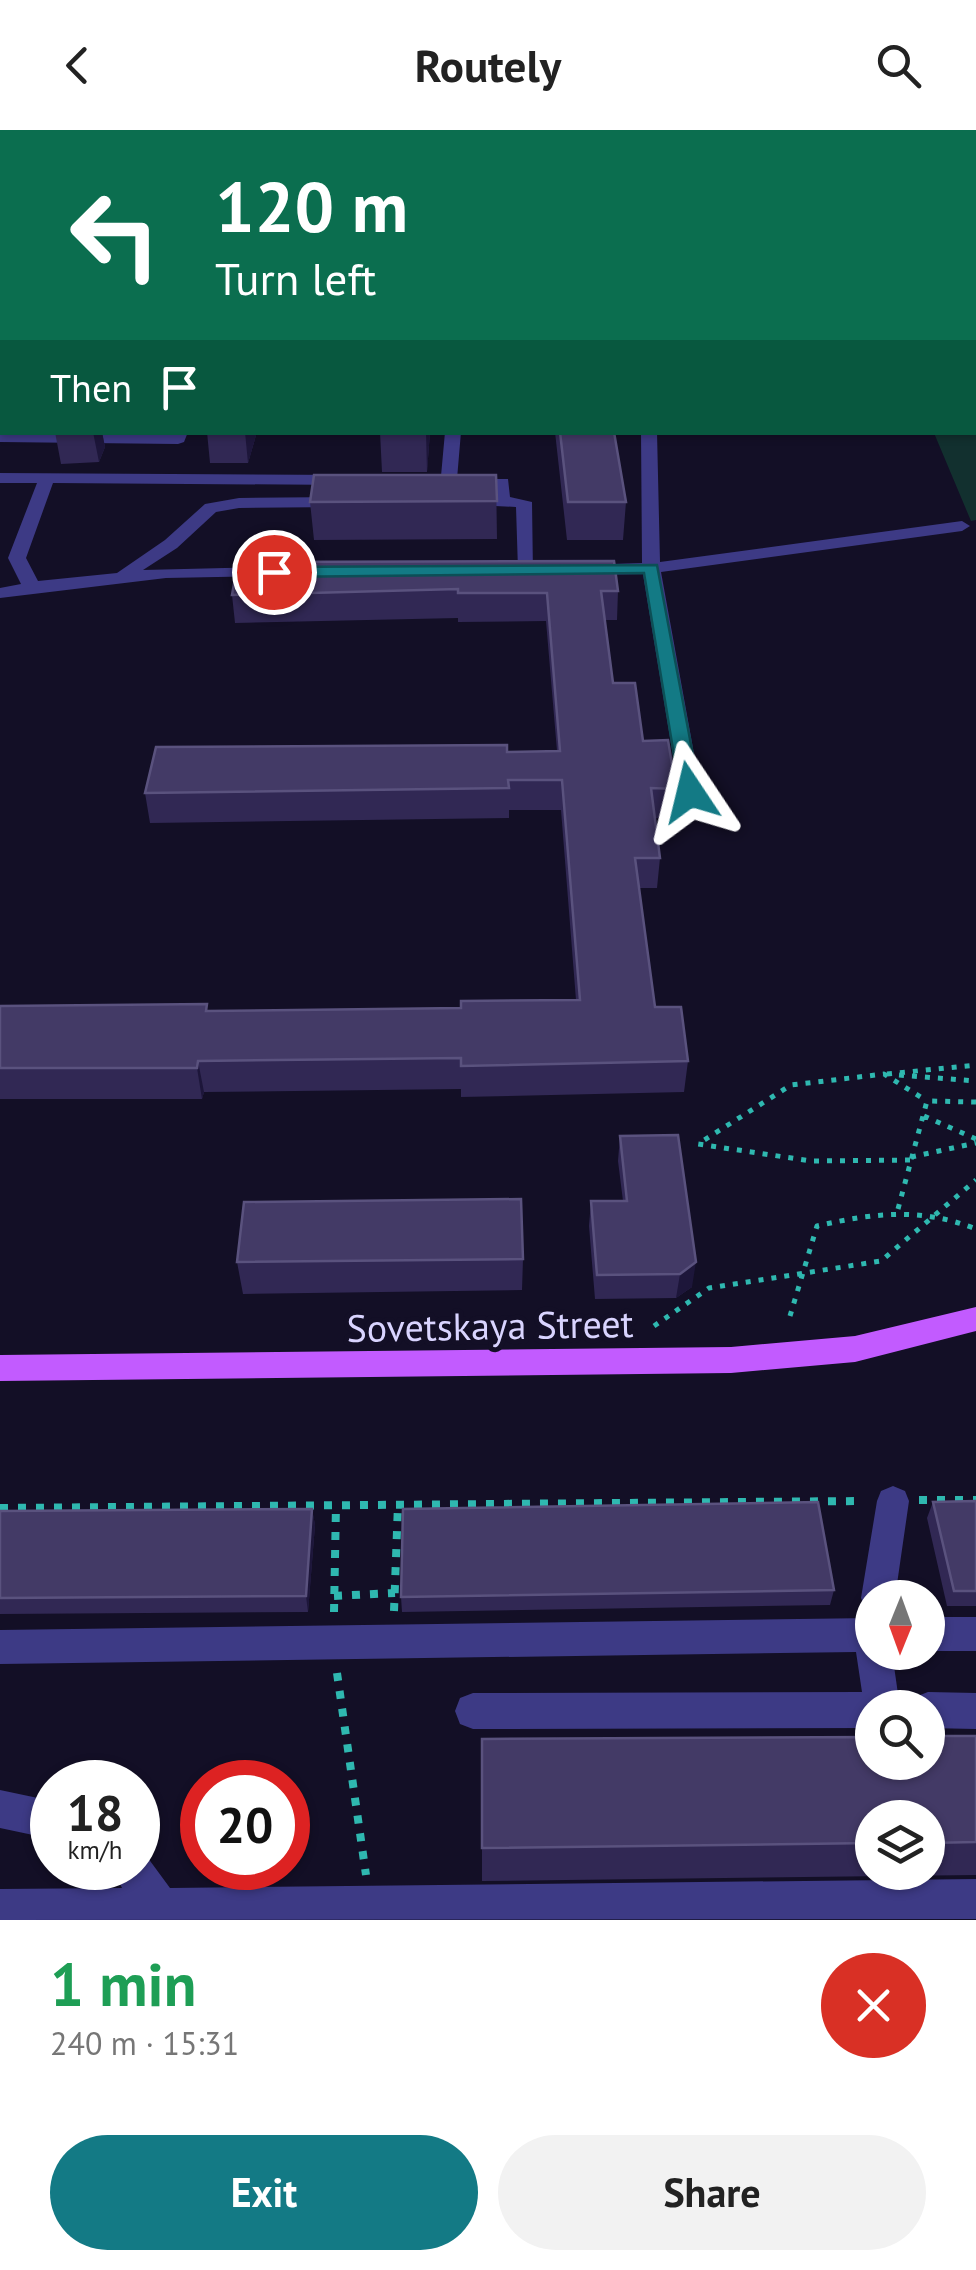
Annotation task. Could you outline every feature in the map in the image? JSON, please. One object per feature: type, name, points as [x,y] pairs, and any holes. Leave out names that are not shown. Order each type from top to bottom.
[{"type":"main road","name":"Sovetskaya Street","points":[[0,1368],[732,1360],[855,1349],[976,1319]]},
{"type":"street","points":[[0,438],[179,435]]},
{"type":"street","points":[[449,481],[453,435]]},
{"type":"street","points":[[649,435],[651,568],[690,792]]},
{"type":"street","points":[[0,478],[372,481]]},
{"type":"street","points":[[32,587],[17,558],[47,478]]},
{"type":"street","points":[[411,481],[502,482],[492,502],[524,502],[536,570],[651,568],[962,526]]},
{"type":"street","points":[[122,576],[171,544],[211,508],[239,503],[351,502]]},
{"type":"street","points":[[0,594],[122,576],[299,572]]},
{"type":"street","points":[[881,1580],[893,1500]]},
{"type":"street","points":[[945,1634],[976,1634]]},
{"type":"street","points":[[0,1647],[855,1635]]},
{"type":"street","points":[[472,1711],[855,1710]]},
{"type":"street","points":[[945,1710],[976,1710]]},
{"type":"street","points":[[0,1810],[30,1816]]},
{"type":"street","points":[[144,1890],[159,1914]]},
{"type":"street","points":[[0,1909],[159,1914],[370,1906],[976,1900]]},
{"type":"path","points":[[976,1064],[791,1084],[698,1144],[811,1160],[911,1158],[976,1142]]},
{"type":"path","points":[[884,1074],[976,1080]]},
{"type":"path","points":[[884,1074],[927,1101],[976,1102]]},
{"type":"path","points":[[898,1209],[927,1101]]},
{"type":"path","points":[[923,1116],[976,1142]]},
{"type":"path","points":[[654,1326],[709,1288],[881,1261],[976,1180]]},
{"type":"path","points":[[790,1316],[818,1226],[898,1209],[940,1213],[976,1229]]},
{"type":"path","points":[[0,1508],[976,1500]]},
{"type":"path","points":[[392,1641],[398,1504]]},
{"type":"path","points":[[336,1505],[333,1642],[370,1906]]},
{"type":"path","points":[[334,1596],[395,1594]]},
{"type":"green space","points":[[935,435],[976,435],[976,520],[971,521]]},
{"type":"building","points":[[560,435],[615,435],[626,502],[568,502]]},
{"type":"building","points":[[314,475],[496,475],[497,501],[310,502]]},
{"type":"building","points":[[614,561],[618,591],[601,591],[613,683],[635,683],[643,741],[668,740],[676,789],[651,788],[660,858],[635,858],[655,1007],[681,1007],[688,1061],[461,1066],[461,1058],[198,1061],[197,1068],[0,1068],[0,1006],[207,1004],[206,1011],[461,1008],[461,1001],[580,1000],[562,780],[508,780],[509,788],[145,793],[156,747],[507,745],[507,752],[560,751],[547,593],[458,593],[458,589],[232,595],[238,562]]},
{"type":"building","points":[[678,1135],[696,1262],[680,1274],[597,1275],[591,1201],[627,1201],[620,1136]]},
{"type":"building","points":[[521,1199],[523,1259],[237,1262],[244,1202]]},
{"type":"building","points":[[976,1501],[976,1591],[954,1591],[933,1502]]},
{"type":"building","points":[[818,1502],[834,1590],[401,1597],[403,1509]]},
{"type":"building","points":[[312,1509],[306,1596],[0,1598],[0,1511]]},
{"type":"building","points":[[945,1736],[976,1736],[976,1842],[945,1843],[945,1800],[855,1800],[855,1843],[482,1848],[482,1739],[855,1737],[855,1780],[945,1780]]},
{"type":"route","points":[[274,572],[651,568],[690,792]]}]
